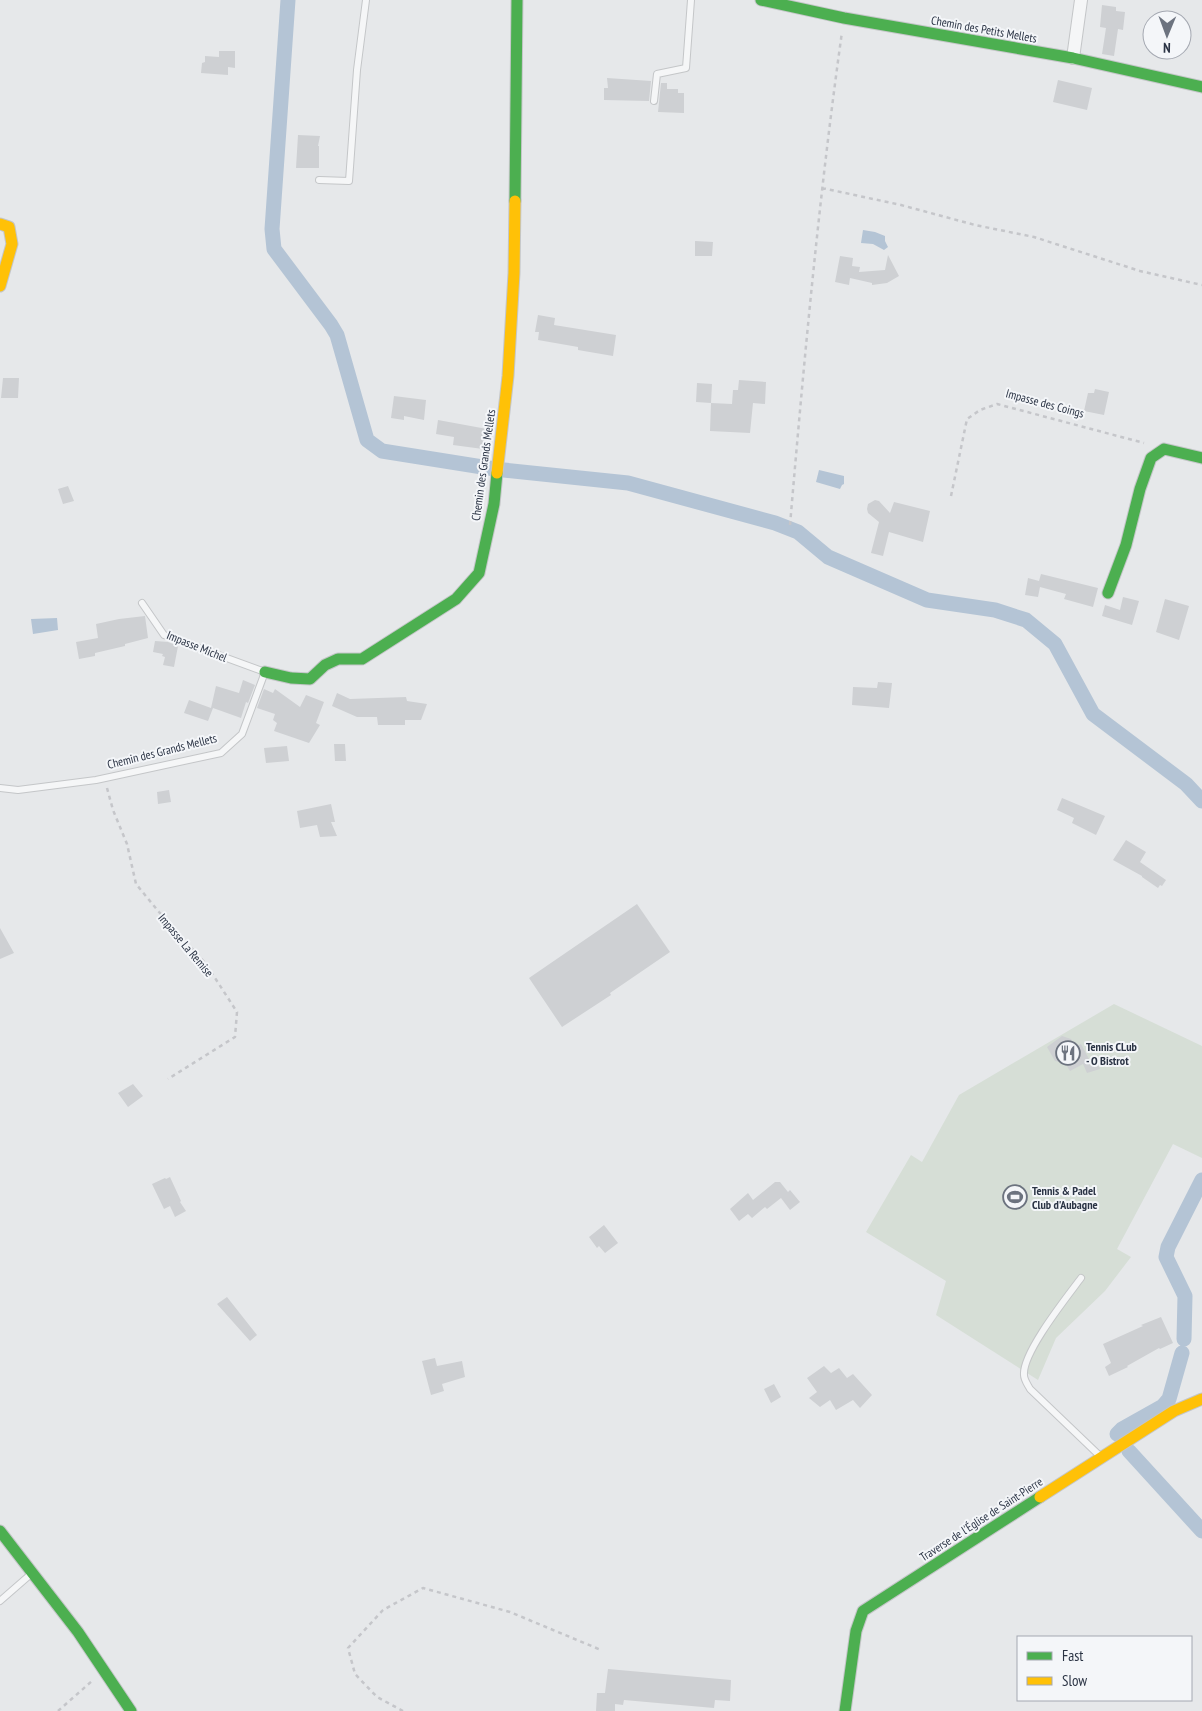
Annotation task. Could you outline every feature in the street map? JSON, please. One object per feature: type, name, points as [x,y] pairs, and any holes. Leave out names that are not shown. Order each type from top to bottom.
[{"type":"street","name":"Chemin des Grands Mellets","points":[[265,672],[291,678],[310,679],[324,666],[338,659],[362,658],[456,599],[479,573],[494,504],[508,376],[514,273],[517,0]]},
{"type":"street","name":"Chemin des Petits Mellets","points":[[761,0],[844,18],[1073,58],[1202,87]]},
{"type":"street","points":[[1073,58],[1081,0]]},
{"type":"street","points":[[0,224],[9,226],[12,244],[0,286]]},
{"type":"street","points":[[1108,593],[1126,545],[1140,489],[1151,458],[1164,449],[1202,458]]},
{"type":"street","name":"Traverse de l'Église de Saint-Pierre","points":[[845,1711],[856,1631],[863,1611],[1174,1411],[1202,1399]]},
{"type":"street","points":[[0,1530],[78,1632],[131,1711]]},
{"type":"lane","points":[[319,180],[349,181],[357,70],[366,0]]},
{"type":"lane","points":[[654,101],[656,74],[686,68],[691,0]]},
{"type":"lane","name":"Impasse Michel","points":[[142,604],[164,635],[265,672]]},
{"type":"lane","name":"Chemin des Grands Mellets","points":[[0,788],[18,790],[105,779],[221,753],[242,734],[265,672]]},
{"type":"lane","points":[[1081,1278],[1040,1334],[1024,1366],[1024,1376],[1030,1389],[1102,1458]]},
{"type":"lane","points":[[0,1601],[32,1573]]},
{"type":"path","points":[[790,525],[822,188],[844,18]]},
{"type":"path","points":[[822,188],[901,205],[975,225],[1034,237],[1140,271],[1202,285]]},
{"type":"path","name":"Impasse des Coings","points":[[952,496],[967,419],[980,410],[997,404],[1164,449]]},
{"type":"path","name":"Impasse La Remise","points":[[105,779],[113,810],[127,844],[136,884],[158,912],[206,964],[237,1012],[235,1037],[168,1079]]},
{"type":"path","points":[[403,1711],[377,1697],[355,1674],[348,1648],[383,1610],[422,1588],[510,1612],[601,1650]]},
{"type":"path","points":[[58,1711],[104,1670]]},
{"type":"shaded area","name":"Tennis & Padel Club d'Aubagne","points":[[1114,1004],[1202,1046],[1202,1158],[1173,1144],[1117,1249],[1131,1257],[1105,1291],[1056,1338],[1038,1380],[936,1315],[946,1281],[866,1232],[911,1155],[922,1162],[959,1095]]},
{"type":"water","points":[[863,230],[885,236],[888,247],[884,250],[873,244],[861,243]]},
{"type":"water","points":[[819,470],[844,476],[844,484],[840,489],[816,482]]},
{"type":"water","points":[[57,618],[58,630],[33,634],[31,619]]},
{"type":"building","points":[[1102,5],[1116,7],[1116,11],[1125,12],[1123,30],[1118,29],[1114,56],[1102,54],[1106,28],[1100,27]]},
{"type":"building","points":[[219,51],[235,51],[235,68],[228,67],[228,75],[201,73],[205,56],[219,57]]},
{"type":"building","points":[[607,78],[651,81],[649,101],[604,100],[604,88],[608,88]]},
{"type":"building","points":[[1058,80],[1092,88],[1087,110],[1053,102]]},
{"type":"building","points":[[661,83],[667,83],[667,89],[678,89],[678,93],[684,93],[684,113],[658,112]]},
{"type":"building","points":[[298,135],[320,136],[318,146],[319,168],[296,168]]},
{"type":"building","points":[[695,241],[713,242],[712,256],[695,256]]},
{"type":"building","points":[[888,255],[899,276],[887,283],[872,285],[872,283],[850,278],[849,285],[835,282],[840,256],[853,258],[852,266],[860,267],[859,272],[885,270]]},
{"type":"building","points":[[538,315],[555,318],[554,325],[616,335],[613,356],[538,340],[539,332],[535,332]]},
{"type":"building","points":[[3,378],[19,378],[18,398],[1,398]]},
{"type":"building","points":[[739,380],[766,382],[765,404],[753,403],[750,433],[710,431],[711,403],[732,404],[733,390],[738,390]]},
{"type":"building","points":[[697,383],[712,384],[711,403],[696,402]]},
{"type":"building","points":[[1095,389],[1109,392],[1104,415],[1084,411],[1088,393],[1094,393]]},
{"type":"building","points":[[394,396],[426,400],[424,420],[404,416],[404,420],[391,418]]},
{"type":"building","points":[[438,420],[487,429],[483,449],[453,445],[454,437],[436,434]]},
{"type":"building","points":[[68,486],[74,501],[63,504],[58,489]]},
{"type":"building","points":[[875,500],[879,501],[890,513],[894,502],[930,511],[923,542],[889,532],[883,556],[871,553],[879,522],[868,513],[867,509],[868,504]]},
{"type":"building","points":[[1041,574],[1098,588],[1093,607],[1064,599],[1066,594],[1040,587],[1038,597],[1025,595],[1028,578],[1039,581]]},
{"type":"building","points":[[1123,597],[1139,601],[1132,625],[1102,616],[1105,605],[1120,610]]},
{"type":"building","points":[[1165,599],[1189,606],[1179,640],[1156,632]]},
{"type":"building","points":[[145,616],[148,638],[95,653],[95,656],[79,659],[76,642],[98,638],[96,624]]},
{"type":"building","points":[[155,641],[168,642],[178,646],[174,667],[163,665],[165,657],[162,656],[163,654],[153,652]]},
{"type":"building","points":[[243,680],[255,685],[248,703],[246,702],[241,718],[213,708],[208,721],[184,713],[189,700],[211,708],[216,686],[239,693]]},
{"type":"building","points":[[878,682],[892,683],[889,708],[852,705],[853,687],[877,688]]},
{"type":"building","points":[[264,689],[273,693],[275,689],[300,707],[306,695],[324,702],[316,723],[320,725],[309,743],[274,731],[277,723],[273,720],[275,714],[257,708]]},
{"type":"building","points":[[337,693],[350,699],[406,697],[407,701],[427,704],[421,720],[405,720],[405,725],[378,725],[377,717],[357,717],[332,706]]},
{"type":"building","points":[[334,744],[345,744],[346,761],[335,761]]},
{"type":"building","points":[[287,746],[289,761],[266,763],[264,748]]},
{"type":"building","points":[[169,790],[171,802],[158,804],[157,792]]},
{"type":"building","points":[[1062,798],[1105,816],[1096,835],[1072,823],[1074,818],[1057,810]]},
{"type":"building","points":[[331,804],[335,822],[331,822],[337,836],[320,837],[317,825],[300,828],[297,811]]},
{"type":"building","points":[[1126,840],[1146,852],[1140,862],[1166,880],[1162,886],[1160,885],[1158,888],[1142,876],[1113,860]]},
{"type":"building","points":[[637,904],[670,952],[610,993],[611,995],[562,1027],[529,978]]},
{"type":"building","points":[[0,928],[14,953],[0,959]]},
{"type":"building","name":"Tennis CLub - O Bistrot","points":[[1062,1036],[1071,1039],[1076,1047],[1081,1044],[1089,1059],[1096,1057],[1100,1069],[1087,1073],[1083,1064],[1070,1071],[1065,1063],[1055,1061],[1047,1047]]},
{"type":"building","points":[[133,1084],[143,1096],[128,1107],[118,1093]]},
{"type":"building","points":[[170,1177],[180,1202],[186,1211],[175,1217],[170,1206],[164,1209],[152,1184]]},
{"type":"building","points":[[775,1182],[780,1182],[788,1192],[790,1190],[800,1202],[790,1210],[781,1198],[767,1209],[765,1207],[752,1218],[748,1214],[739,1221],[730,1209],[748,1193],[753,1200]]},
{"type":"building","points":[[604,1225],[618,1243],[605,1253],[599,1246],[597,1248],[589,1237]]},
{"type":"building","points":[[227,1297],[257,1335],[250,1341],[217,1304]]},
{"type":"building","points":[[1161,1317],[1173,1343],[1159,1348],[1109,1376],[1105,1367],[1111,1363],[1103,1344]]},
{"type":"building","points":[[435,1358],[437,1366],[462,1361],[465,1377],[442,1384],[444,1391],[431,1395],[422,1361]]},
{"type":"building","points":[[824,1366],[831,1373],[839,1368],[847,1378],[853,1374],[872,1395],[860,1408],[853,1400],[836,1410],[830,1400],[820,1407],[809,1398],[817,1392],[807,1378]]},
{"type":"building","points":[[774,1384],[781,1397],[771,1403],[764,1389]]},
{"type":"building","points":[[608,1669],[731,1680],[730,1701],[715,1700],[714,1708],[624,1700],[623,1705],[615,1704],[615,1711],[596,1711],[597,1693],[605,1693]]},
{"type":"waterway","points":[[288,0],[272,229],[274,249],[337,335],[367,440],[382,451],[495,469]]},
{"type":"waterway","points":[[504,470],[628,483],[775,523],[798,532],[828,557],[927,600],[995,610],[1026,620],[1055,644],[1093,714],[1186,784],[1202,801]]},
{"type":"waterway","points":[[1184,1339],[1185,1296],[1166,1257],[1168,1247],[1202,1180]]},
{"type":"waterway","points":[[1117,1434],[1122,1429],[1163,1406],[1169,1399],[1182,1353]]},
{"type":"waterway","points":[[1129,1451],[1202,1531]]},
{"type":"traffic: fast","points":[[515,201],[517,0]]},
{"type":"traffic: fast","points":[[761,0],[844,18],[1073,58],[1202,87]]},
{"type":"traffic: fast","points":[[1108,593],[1126,545],[1140,489],[1151,458],[1164,449],[1202,458]]},
{"type":"traffic: fast","points":[[265,672],[291,678],[310,679],[325,665],[338,659],[362,659],[456,599],[479,573],[494,504],[497,473]]},
{"type":"traffic: fast","points":[[845,1711],[856,1631],[863,1611],[1040,1497]]},
{"type":"traffic: fast","points":[[0,1531],[78,1632],[131,1711]]},
{"type":"traffic: slow","points":[[497,473],[508,376],[514,273],[515,201]]},
{"type":"traffic: slow","points":[[0,224],[9,227],[12,244],[0,286]]},
{"type":"traffic: slow","points":[[1040,1497],[1174,1411],[1202,1399]]},
{"type":"place","name":"Tennis CLub - O Bistrot","points":[[1068,1053]]},
{"type":"place","name":"Tennis & Padel Club d'Aubagne","points":[[1015,1197]]}]
